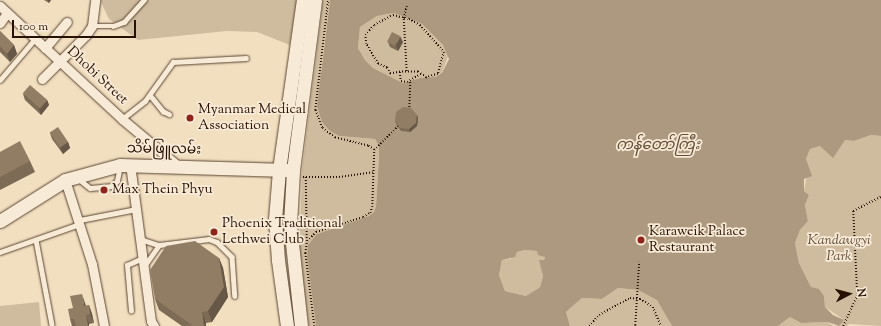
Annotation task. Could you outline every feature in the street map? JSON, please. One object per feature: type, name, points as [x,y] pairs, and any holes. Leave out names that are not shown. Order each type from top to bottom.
[{"type":"main road","points":[[287,326],[277,246],[276,219],[279,170],[303,0]]},
{"type":"main road","points":[[300,326],[290,224],[293,170],[315,0]]},
{"type":"main road","name":"သိမ်ဖြူလမ်း","points":[[0,221],[71,178],[125,165],[177,165],[293,170]]},
{"type":"street","points":[[42,79],[59,60],[86,36],[92,26],[95,0]]},
{"type":"street","name":"Dhobi Street","points":[[0,6],[122,119],[177,165]]},
{"type":"street","points":[[0,23],[8,13]]},
{"type":"street","points":[[45,48],[67,22]]},
{"type":"street","points":[[125,165],[136,209],[151,321],[154,326]]},
{"type":"street","points":[[71,178],[80,222],[92,264],[104,326]]},
{"type":"lane","points":[[92,26],[113,26],[124,22],[144,0]]},
{"type":"lane","points":[[0,80],[36,39]]},
{"type":"lane","points":[[122,119],[150,95],[173,62],[246,58]]},
{"type":"lane","points":[[150,95],[163,111],[169,114]]},
{"type":"lane","points":[[71,178],[90,188],[112,186],[117,181],[125,165]]},
{"type":"lane","points":[[0,252],[36,240],[80,222],[136,209]]},
{"type":"lane","points":[[140,239],[159,245],[209,239],[225,247],[232,257],[235,296]]},
{"type":"lane","points":[[36,240],[52,325]]},
{"type":"lane","points":[[131,311],[127,265],[143,262],[159,245]]},
{"type":"path","points":[[328,0],[315,110],[322,128],[335,138],[368,146],[374,150]]},
{"type":"path","points":[[407,6],[404,17],[408,73]]},
{"type":"path","points":[[393,15],[404,17],[420,25],[444,52],[438,74],[426,78],[418,72],[400,72],[390,74],[387,68],[378,64],[366,44],[365,35],[382,19],[393,15]]},
{"type":"path","points":[[400,72],[400,79],[410,82]]},
{"type":"path","points":[[410,82],[421,74]]},
{"type":"path","points":[[409,110],[410,82]]},
{"type":"path","points":[[307,241],[316,232],[370,213],[374,150],[401,122]]},
{"type":"path","points":[[293,170],[300,176],[306,177],[339,177],[373,172]]},
{"type":"path","points":[[306,177],[306,267],[314,326]]},
{"type":"path","points":[[843,326],[849,317],[857,296],[853,211],[881,197]]},
{"type":"path","points":[[635,326],[639,262]]},
{"type":"path","points":[[589,326],[599,315],[630,298],[640,299],[653,307],[661,326]]},
{"type":"green space","points":[[100,0],[297,0],[290,45],[257,32],[227,31],[138,40],[109,19]]},
{"type":"green space","points":[[323,0],[330,0],[321,68],[339,136],[375,139],[379,146],[379,156],[376,206],[374,212],[369,216],[317,234],[307,258],[316,326],[309,326],[299,259],[302,171]]},
{"type":"green space","points":[[394,13],[422,24],[443,45],[449,54],[442,73],[435,77],[420,78],[403,83],[373,68],[365,60],[358,48],[360,27],[377,16]]},
{"type":"green space","name":"Kandawgyi Park","points":[[871,135],[881,136],[881,326],[849,324],[847,326],[839,326],[844,320],[825,307],[824,296],[811,287],[799,263],[795,243],[800,230],[808,221],[805,205],[809,195],[804,191],[808,168],[806,159],[810,149],[820,146],[827,150],[845,140],[854,141]]},
{"type":"green space","points":[[525,250],[537,251],[545,257],[544,260],[540,260],[543,276],[540,287],[526,296],[505,291],[499,275],[502,260],[510,259],[517,252]]},
{"type":"green space","points":[[618,288],[638,290],[658,300],[672,326],[570,326],[566,312],[582,298],[602,299]]},
{"type":"green space","points":[[39,302],[41,326],[0,326],[0,306]]},
{"type":"green space","points":[[790,317],[801,323],[828,322],[834,326],[778,326]]},
{"type":"water","name":"ကန်တော်ကြီး","points":[[330,0],[881,0],[881,136],[871,135],[854,141],[845,140],[833,158],[820,146],[810,149],[806,159],[812,176],[804,179],[804,191],[809,195],[805,205],[808,221],[800,230],[795,243],[799,263],[811,287],[819,289],[824,296],[825,307],[833,315],[844,320],[839,326],[828,322],[801,323],[790,317],[778,326],[672,326],[657,300],[638,290],[618,288],[602,299],[582,298],[566,312],[570,326],[316,326],[307,258],[308,245],[317,234],[369,216],[374,212],[376,206],[379,156],[379,146],[375,139],[339,136],[329,130],[322,122],[317,106]],"holes":[[[394,13],[422,24],[443,45],[449,59],[442,73],[435,77],[420,78],[403,83],[373,68],[365,60],[358,48],[360,27],[377,16]],[[525,250],[537,251],[538,255],[545,257],[544,260],[539,260],[543,276],[540,287],[526,296],[505,291],[499,275],[502,260],[515,257],[517,252]]]},
{"type":"building","points":[[0,31],[14,45],[7,54],[0,46]]},
{"type":"building","points":[[392,32],[400,36],[395,46],[387,42]]},
{"type":"building","points":[[30,85],[47,100],[40,108],[23,93]]},
{"type":"building","points":[[403,107],[411,108],[417,115],[416,123],[409,129],[400,128],[395,121],[396,112]]},
{"type":"building","points":[[58,127],[68,142],[60,148],[50,133]]},
{"type":"building","points":[[20,141],[30,161],[0,177],[0,152]]},
{"type":"building","points":[[195,241],[219,258],[224,287],[208,311],[202,312],[204,326],[185,326],[192,325],[155,299],[150,270],[166,246]]},
{"type":"building","points":[[82,294],[84,306],[89,305],[90,314],[86,315],[88,326],[76,326],[74,319],[70,319],[68,309],[73,308],[70,296]]},
{"type":"place","name":"Myanmar Medical Association","points":[[190,118]]},
{"type":"place","name":"Max Thein Phyu","points":[[104,190]]},
{"type":"place","name":"Phoenix Traditional Lethwei Club","points":[[214,232]]},
{"type":"place","name":"Karaweik Palace Restaurant","points":[[641,240]]}]
